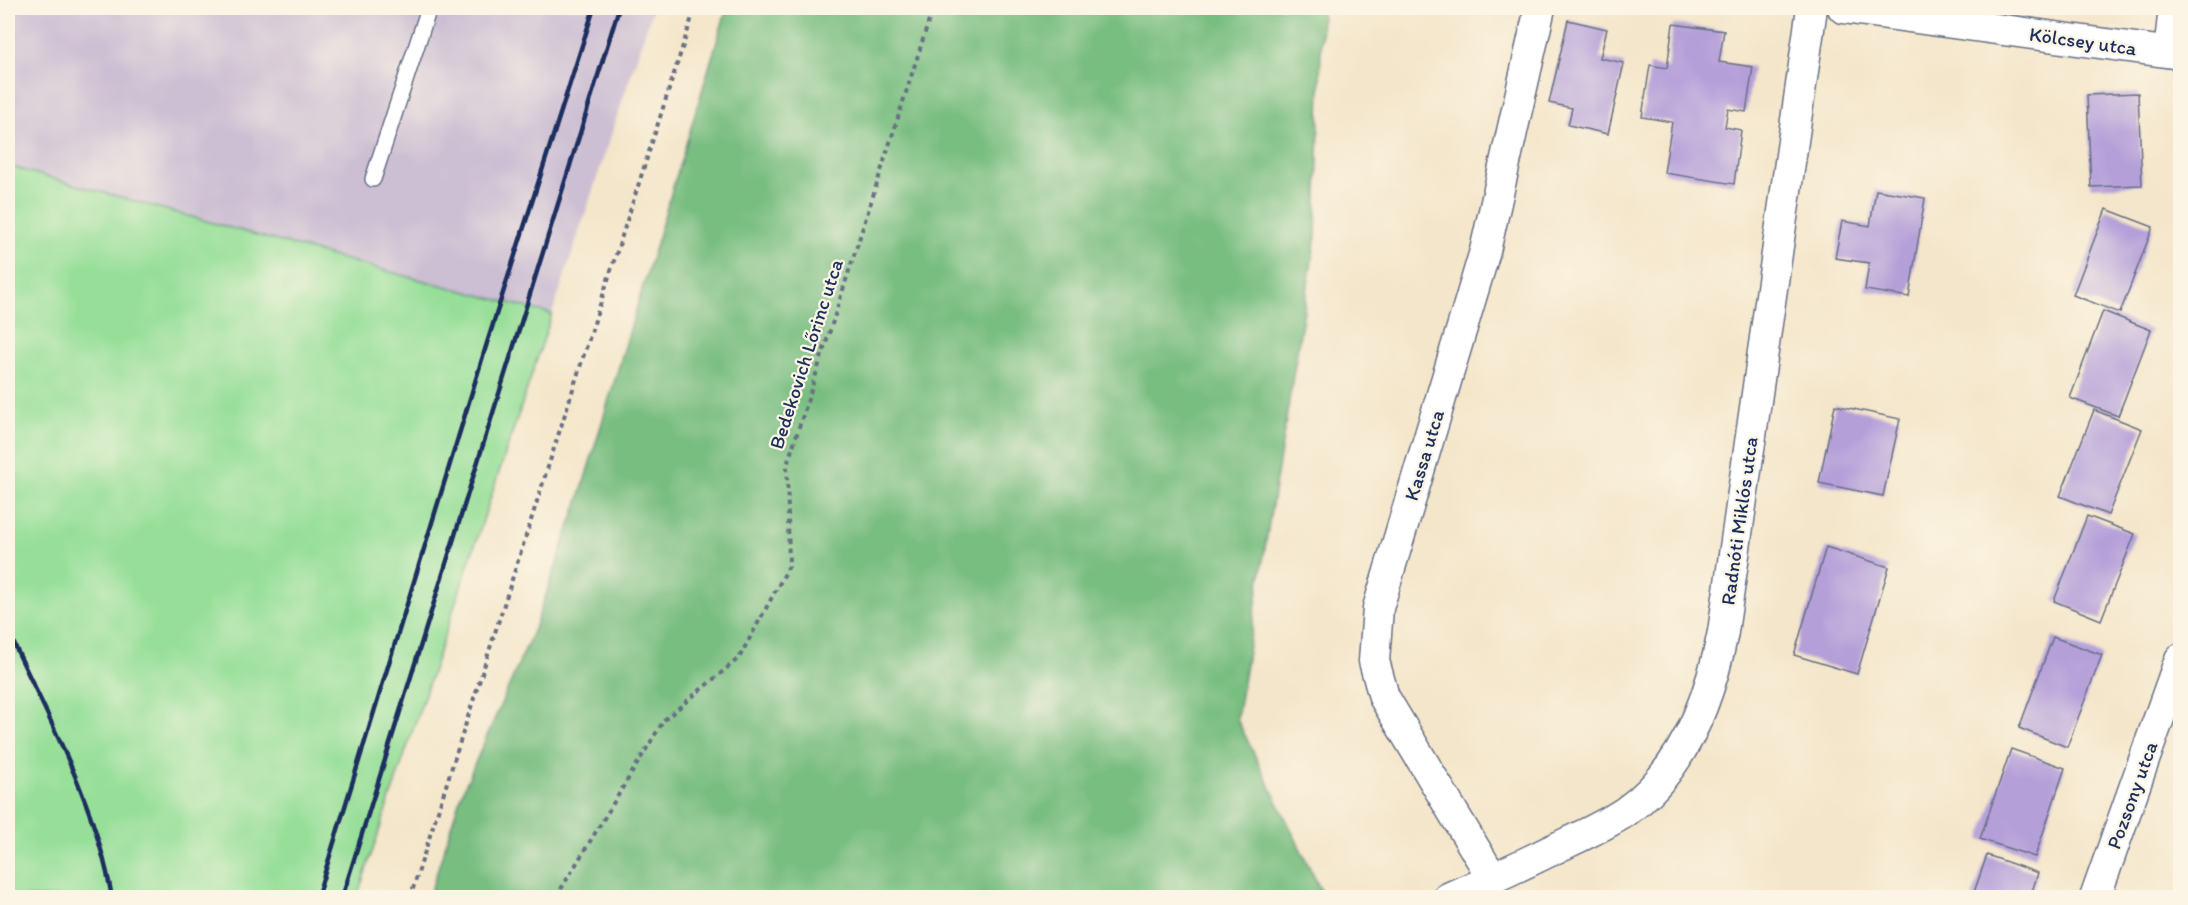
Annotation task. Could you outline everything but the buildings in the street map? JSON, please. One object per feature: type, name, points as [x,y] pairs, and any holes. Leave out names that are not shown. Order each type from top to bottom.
[{"type":"street","name":"Kassa utca","points":[[1493,879],[1384,697],[1374,661],[1375,633],[1378,608],[1485,251],[1540,8]]},
{"type":"street","name":"Radnóti Miklós utca","points":[[1448,897],[1493,879],[1625,812],[1647,794],[1685,745],[1708,694],[1723,632],[1812,8]]},
{"type":"street","name":"Kölcsey utca","points":[[1843,8],[2175,53]]},
{"type":"street","points":[[2174,8],[2175,53]]},
{"type":"street","name":"Pozsony utca","points":[[2095,897],[2181,659]]},
{"type":"lane","points":[[373,179],[429,8]]},
{"type":"path","points":[[410,897],[695,8]]},
{"type":"path","name":"Bedekovich Lőrinc utca","points":[[559,897],[561,889],[664,720],[739,658],[789,566],[787,465],[933,8]]},
{"type":"shaded area","points":[[8,8],[653,8],[552,314],[375,268],[8,166]]},
{"type":"green space","points":[[727,8],[1322,8],[1316,236],[1237,719],[1324,897],[429,897],[461,795],[534,629],[578,502]]},
{"type":"green space","points":[[8,166],[375,268],[552,314],[357,897],[8,897]]},
{"type":"railway","points":[[317,898],[487,343],[594,8]]},
{"type":"railway","points":[[342,898],[619,8]]},
{"type":"railway","points":[[8,631],[83,795],[105,863],[112,898]]}]
